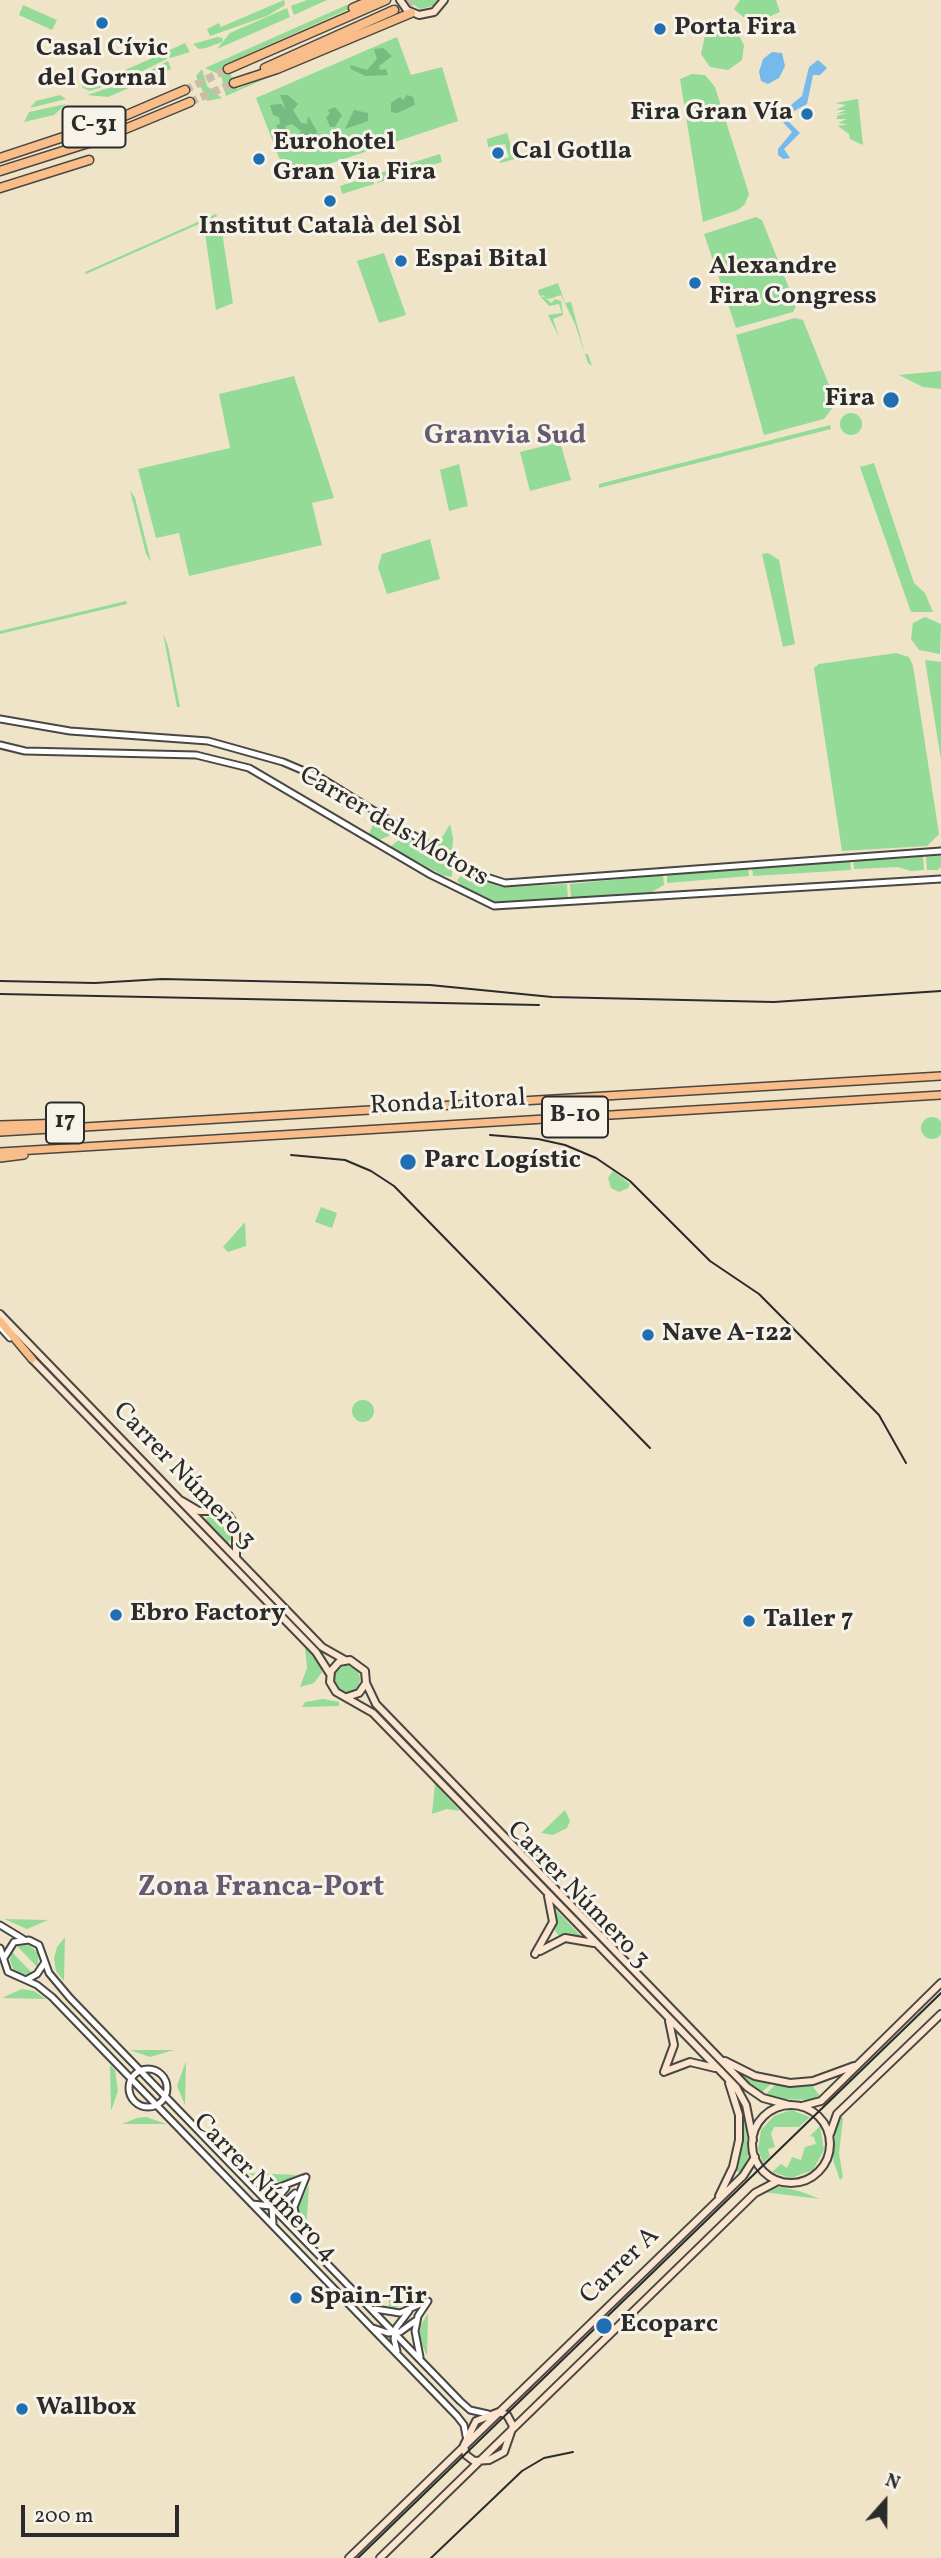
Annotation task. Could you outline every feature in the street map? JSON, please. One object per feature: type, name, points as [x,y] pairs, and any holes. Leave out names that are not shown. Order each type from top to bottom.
[{"type":"highway","points":[[372,0],[286,38],[228,69],[386,0]]},
{"type":"highway","points":[[394,10],[234,83],[277,69],[411,13]]},
{"type":"highway","name":"C-31","points":[[0,158],[115,120],[185,90]]},
{"type":"highway","name":"C-31","points":[[0,171],[101,139],[190,102]]},
{"type":"highway","points":[[0,188],[89,160]]},
{"type":"highway","name":"Ronda Litoral","points":[[0,1132],[941,1076]]},
{"type":"highway","name":"Ronda Litoral","points":[[0,1152],[941,1095]]},
{"type":"highway","name":"17","points":[[0,1125],[130,1123]]},
{"type":"highway","points":[[0,1158],[68,1148]]},
{"type":"highway","points":[[0,1321],[32,1359]]},
{"type":"main road","points":[[400,0],[411,13],[429,14],[443,2],[452,0]]},
{"type":"main road","name":"Carrer Número 3","points":[[0,1314],[326,1651],[345,1660]]},
{"type":"main road","name":"Carrer Número 3","points":[[32,1359],[316,1652],[330,1674]]},
{"type":"main road","points":[[173,1495],[197,1510],[220,1511],[229,1516],[236,1527],[234,1551],[239,1562]]},
{"type":"main road","points":[[345,1660],[361,1665],[366,1683],[359,1693],[347,1697],[332,1688],[330,1674],[334,1666],[345,1660]]},
{"type":"main road","name":"Carrer Número 3","points":[[366,1683],[376,1704],[755,2092],[789,2105]]},
{"type":"main road","name":"Carrer Número 3","points":[[347,1697],[373,1713],[727,2078],[744,2098],[753,2140]]},
{"type":"main road","points":[[546,1891],[553,1909],[553,1922],[535,1954],[554,1942],[570,1937],[599,1946]]},
{"type":"main road","points":[[941,1983],[821,2101],[774,2108],[765,2115],[756,2128],[753,2140],[755,2157],[763,2172],[778,2181],[803,2182],[818,2173],[828,2160],[830,2137],[837,2114],[941,2014]]},
{"type":"main road","points":[[665,2013],[672,2028],[674,2045],[664,2072],[690,2062],[720,2071]]},
{"type":"main road","points":[[721,2058],[755,2076],[783,2083],[813,2081],[859,2064]]},
{"type":"main road","points":[[714,2204],[733,2167],[739,2140],[739,2115],[727,2078]]},
{"type":"main road","points":[[800,2106],[819,2116],[830,2137]]},
{"type":"main road","name":"Carrer A","points":[[499,2412],[749,2170],[755,2157]]},
{"type":"main road","name":"Carrer A","points":[[480,2461],[504,2452],[513,2429],[760,2189],[778,2181]]},
{"type":"main road","points":[[349,2558],[499,2412]]},
{"type":"main road","points":[[380,2558],[480,2461],[468,2457],[464,2446],[466,2436],[476,2421],[488,2414],[499,2412],[510,2419],[513,2429]]},
{"type":"street","name":"Carrer dels Motors","points":[[0,719],[70,731],[208,741],[283,762],[323,779],[483,876],[505,883],[941,851]]},
{"type":"street","name":"Carrer dels Motors","points":[[0,745],[25,751],[196,755],[249,768],[430,875],[494,906],[941,879]]},
{"type":"street","points":[[0,1328],[32,1359]]},
{"type":"street","points":[[0,1925],[23,1940],[39,1945],[45,1962],[37,1975],[22,1980],[8,1972],[0,1948]]},
{"type":"street","points":[[4,1958],[9,1946],[23,1940]]},
{"type":"street","name":"Carrer Número 4","points":[[45,1962],[53,1980],[466,2407],[488,2414]]},
{"type":"street","name":"Carrer Número 4","points":[[22,1980],[47,1993],[132,2080],[457,2416],[466,2429],[466,2436]]},
{"type":"street","points":[[151,2067],[162,2073],[167,2082],[164,2095],[155,2104],[145,2108],[133,2102],[127,2091],[132,2080],[141,2071],[151,2067]]},
{"type":"street","points":[[247,2181],[272,2188],[297,2185]]},
{"type":"street","points":[[273,2226],[272,2207],[280,2192],[297,2185]]},
{"type":"street","points":[[252,2204],[272,2207],[287,2204],[297,2185]]},
{"type":"street","points":[[297,2185],[294,2214],[301,2236]]},
{"type":"street","points":[[370,2307],[395,2313],[428,2301],[408,2329],[395,2333],[372,2327]]},
{"type":"street","points":[[398,2354],[395,2333],[400,2320],[412,2309]]},
{"type":"street","points":[[418,2316],[415,2343],[422,2361]]},
{"type":"green space","points":[[284,0],[285,5],[267,16],[210,36],[207,29],[219,23],[221,27]]},
{"type":"green space","points":[[307,0],[327,0],[294,15],[291,6]]},
{"type":"green space","points":[[358,0],[369,0],[226,64],[237,89],[285,70],[226,96],[221,75],[205,68]]},
{"type":"green space","points":[[407,0],[437,0],[433,6],[420,9]]},
{"type":"green space","points":[[740,0],[776,0],[780,12],[757,22],[749,22],[734,9]]},
{"type":"green space","points":[[23,5],[57,20],[52,30],[19,15]]},
{"type":"green space","points":[[287,8],[290,17],[217,49],[230,33]]},
{"type":"green space","points":[[718,27],[737,32],[744,45],[742,60],[728,70],[710,67],[701,54],[705,35]]},
{"type":"green space","points":[[397,37],[411,75],[442,67],[458,121],[287,178],[256,98]]},
{"type":"green space","points":[[223,38],[222,42],[206,48],[199,49],[193,44]]},
{"type":"green space","points":[[185,43],[190,52],[170,58],[168,51]]},
{"type":"green space","points":[[383,48],[392,56],[379,66],[380,70],[386,69],[388,75],[365,76],[351,69],[350,65],[367,70],[377,59],[374,49]]},
{"type":"green space","points":[[164,53],[167,59],[128,78],[125,70]]},
{"type":"green space","points":[[168,61],[171,69],[132,87],[130,81]]},
{"type":"green space","points":[[202,69],[207,86],[222,98],[207,101],[196,76]]},
{"type":"green space","points":[[122,71],[126,79],[90,91],[83,88],[81,83],[89,85]]},
{"type":"green space","points":[[692,74],[705,75],[715,87],[749,194],[745,204],[738,210],[703,222],[680,79]]},
{"type":"green space","points":[[127,82],[129,88],[108,97],[87,95]]},
{"type":"green space","points":[[60,95],[66,99],[30,108],[36,101]]},
{"type":"green space","points":[[280,95],[288,95],[298,104],[293,110],[301,123],[307,124],[308,116],[317,131],[319,146],[315,145],[316,140],[309,137],[305,142],[313,147],[312,150],[298,146],[303,142],[299,135],[301,131],[292,124],[285,126],[287,133],[281,134],[276,125],[280,124],[279,117],[273,115],[270,105],[281,104],[286,110]]},
{"type":"green space","points":[[407,95],[413,97],[415,105],[397,113],[391,112],[391,103],[400,97],[403,100]]},
{"type":"green space","points":[[858,99],[863,145],[850,139],[849,134],[838,126],[848,124],[838,123],[847,119],[837,119],[837,116],[847,113],[836,114],[846,110],[836,110],[846,105],[835,103]]},
{"type":"green space","points":[[66,104],[54,115],[24,122],[29,112]]},
{"type":"green space","points":[[335,107],[342,115],[335,127],[330,127],[326,117],[330,114],[328,110]]},
{"type":"green space","points":[[354,110],[368,113],[368,121],[345,129]]},
{"type":"green space","points":[[507,133],[515,159],[500,163],[499,160],[509,157],[505,144],[488,147],[487,139]]},
{"type":"green space","points":[[440,154],[442,162],[410,172],[408,164]]},
{"type":"green space","points":[[406,165],[408,173],[377,183],[374,175]]},
{"type":"green space","points":[[372,176],[374,184],[342,194],[340,186]]},
{"type":"green space","points":[[216,214],[217,216],[86,274],[85,272]]},
{"type":"green space","points":[[756,217],[762,220],[796,306],[793,312],[736,328],[704,234]]},
{"type":"green space","points":[[221,226],[233,303],[216,310],[205,233]]},
{"type":"green space","points":[[384,253],[406,315],[379,323],[357,261]]},
{"type":"green space","points":[[558,283],[565,303],[571,302],[585,354],[561,295],[549,299],[539,295],[538,290]]},
{"type":"green space","points":[[543,295],[551,303],[555,299],[561,301],[563,315],[553,319],[559,337],[548,315],[562,313],[559,304],[549,306],[541,297]]},
{"type":"green space","points":[[795,318],[803,320],[835,400],[824,419],[764,435],[736,335]]},
{"type":"green space","points":[[585,354],[588,354],[592,366],[588,363]]},
{"type":"green space","points":[[941,371],[941,389],[923,387],[899,375]]},
{"type":"green space","points":[[294,376],[334,498],[312,503],[322,545],[189,576],[179,533],[156,538],[138,469],[230,448],[219,394]]},
{"type":"green space","points":[[851,413],[859,416],[862,424],[859,432],[851,435],[843,432],[840,424],[843,416]]},
{"type":"green space","points":[[830,425],[831,429],[599,488],[599,484]]},
{"type":"green space","points":[[560,442],[571,480],[530,491],[520,452]]},
{"type":"green space","points":[[874,463],[914,583],[925,593],[933,612],[911,612],[860,467]]},
{"type":"green space","points":[[459,464],[468,506],[449,511],[440,470]]},
{"type":"green space","points":[[130,490],[135,498],[151,562],[146,554]]},
{"type":"green space","points":[[430,539],[440,579],[387,594],[378,567],[382,554]]},
{"type":"green space","points":[[768,553],[779,560],[795,644],[783,647],[762,554]]},
{"type":"green space","points":[[126,601],[127,604],[0,634],[0,631]]},
{"type":"green space","points":[[925,617],[941,624],[940,654],[919,650],[911,639],[913,623]]},
{"type":"green space","points":[[163,633],[168,646],[180,707],[177,707]]},
{"type":"green space","points":[[896,653],[909,657],[913,666],[939,834],[927,846],[842,851],[814,668],[819,664]]},
{"type":"green space","points":[[925,660],[941,662],[941,760]]},
{"type":"green space","points":[[374,822],[390,824],[404,833],[379,840],[369,834]]},
{"type":"green space","points":[[450,824],[452,855],[431,843],[443,836]]},
{"type":"green space","points":[[400,839],[411,840],[452,862],[452,877],[442,875],[390,847]]},
{"type":"green space","points":[[941,854],[941,871],[940,866],[938,870],[927,870],[926,856]]},
{"type":"green space","points":[[923,856],[924,870],[911,871],[898,867],[854,869],[853,860]]},
{"type":"green space","points":[[850,860],[851,870],[753,876],[752,867]]},
{"type":"green space","points":[[748,867],[749,876],[667,883],[667,875]]},
{"type":"green space","points":[[466,871],[504,887],[567,884],[568,899],[492,902],[461,885],[457,880]]},
{"type":"green space","points":[[663,875],[664,885],[650,893],[571,898],[570,884]]},
{"type":"green space","points":[[932,1117],[940,1120],[943,1128],[940,1136],[932,1139],[924,1136],[921,1128],[924,1120]]},
{"type":"green space","points":[[613,1171],[630,1184],[628,1188],[619,1192],[611,1188],[608,1178]]},
{"type":"green space","points":[[321,1207],[337,1213],[332,1228],[315,1222]]},
{"type":"green space","points":[[245,1222],[246,1246],[228,1252],[223,1247]]},
{"type":"green space","points":[[359,1400],[367,1400],[374,1407],[374,1415],[367,1422],[359,1422],[352,1415],[352,1407]]},
{"type":"green space","points":[[215,1515],[223,1518],[230,1526],[232,1537],[228,1543],[204,1519]]},
{"type":"green space","points":[[305,1647],[317,1659],[322,1672],[314,1683],[300,1687],[307,1668]]},
{"type":"green space","points":[[347,1666],[356,1670],[360,1679],[356,1688],[347,1692],[338,1688],[334,1679],[338,1670]]},
{"type":"green space","points":[[323,1699],[339,1702],[339,1706],[302,1707],[305,1702]]},
{"type":"green space","points":[[435,1784],[460,1811],[447,1809],[432,1814]]},
{"type":"green space","points":[[565,1810],[570,1821],[567,1828],[553,1835],[541,1833]]},
{"type":"green space","points":[[524,1845],[535,1846],[543,1851],[547,1858],[546,1869],[522,1848]]},
{"type":"green space","points":[[556,1910],[581,1936],[559,1936],[555,1931]]},
{"type":"green space","points":[[4,1919],[48,1920],[27,1929]]},
{"type":"green space","points":[[65,1937],[64,1981],[56,1971],[54,1959],[57,1947]]},
{"type":"green space","points":[[29,1945],[38,1953],[38,1968],[17,1946]]},
{"type":"green space","points":[[12,1952],[32,1973],[23,1975],[14,1971],[10,1960]]},
{"type":"green space","points":[[22,1989],[34,1991],[46,1999],[2,1998]]},
{"type":"green space","points":[[130,2050],[174,2050],[150,2057]]},
{"type":"green space","points":[[186,2061],[185,2105],[177,2086]]},
{"type":"green space","points":[[110,2065],[115,2070],[118,2091],[111,2111]]},
{"type":"green space","points":[[733,2067],[772,2083],[761,2093]]},
{"type":"green space","points":[[810,2083],[820,2096],[812,2100],[780,2099],[765,2095],[776,2084]]},
{"type":"green space","points":[[791,2110],[810,2117],[799,2127],[774,2127],[771,2134],[775,2147],[768,2149],[770,2156],[763,2163],[758,2149],[761,2130],[774,2116]]},
{"type":"green space","points":[[745,2114],[748,2157],[740,2174],[734,2168],[741,2117]]},
{"type":"green space","points":[[840,2116],[843,2118],[839,2153],[843,2177],[840,2180],[833,2160],[835,2130]]},
{"type":"green space","points":[[146,2117],[167,2124],[122,2124],[137,2118]]},
{"type":"green space","points":[[820,2126],[824,2150],[813,2170],[791,2178],[772,2172],[781,2164],[787,2168],[792,2157],[801,2160],[805,2147],[816,2144],[814,2137],[810,2136]]},
{"type":"green space","points":[[249,2173],[296,2175],[288,2180],[272,2183],[258,2180]]},
{"type":"green space","points":[[309,2185],[306,2231],[300,2222],[298,2207]]},
{"type":"green space","points":[[780,2187],[799,2191],[820,2199],[763,2192]]},
{"type":"green space","points":[[372,2300],[379,2300],[380,2305],[389,2306],[389,2300],[416,2300],[395,2308],[378,2305]]},
{"type":"green space","points":[[428,2313],[427,2356],[419,2338],[421,2325]]},
{"type":"water","points":[[772,52],[782,53],[785,66],[779,78],[768,84],[761,81],[759,72],[763,59]]},
{"type":"water","points":[[818,60],[827,68],[820,75],[813,75],[807,104],[787,115],[787,120],[800,133],[784,149],[790,158],[783,159],[778,155],[778,149],[792,132],[781,120],[781,113],[802,96],[809,67]]},
{"type":"tunnel","points":[[394,10],[416,0]]},
{"type":"tunnel","points":[[185,90],[228,69]]},
{"type":"tunnel","points":[[190,102],[234,83]]},
{"type":"railway","points":[[0,981],[95,983],[162,979],[430,985],[552,997],[774,1002],[941,991]]},
{"type":"railway","points":[[0,994],[539,1005]]},
{"type":"railway","points":[[490,1135],[538,1139],[565,1145],[596,1158],[630,1181],[710,1261],[759,1294],[879,1415],[906,1463]]},
{"type":"railway","points":[[291,1155],[345,1160],[371,1171],[394,1186],[650,1448]]},
{"type":"railway","points":[[358,2558],[941,1993]]},
{"type":"railway","points":[[431,2558],[522,2471],[544,2458],[573,2452]]},
{"type":"place","name":"Casal Cívic del Gornal","points":[[102,23]]},
{"type":"place","name":"Porta Fira","points":[[660,29]]},
{"type":"place","name":"Fira Gran Vía","points":[[807,114]]},
{"type":"place","name":"Cal Gotlla","points":[[498,153]]},
{"type":"place","name":"Eurohotel Gran Via Fira","points":[[259,159]]},
{"type":"place","name":"Institut Català del Sòl","points":[[330,201]]},
{"type":"place","name":"Espai Bital","points":[[401,261]]},
{"type":"place","name":"Alexandre Fira Congress","points":[[695,283]]},
{"type":"place","name":"Fira","points":[[891,400]]},
{"type":"place","name":"Parc Logístic","points":[[408,1162]]},
{"type":"place","name":"Nave A-122","points":[[648,1335]]},
{"type":"place","name":"Ebro Factory","points":[[116,1615]]},
{"type":"place","name":"Taller 7","points":[[749,1621]]},
{"type":"place","name":"Spain-Tir","points":[[296,2298]]},
{"type":"place","name":"Ecoparc","points":[[604,2326]]},
{"type":"place","name":"Wallbox","points":[[22,2409]]},
{"type":"district","name":"Granvia Sud","points":[[505,438]]},
{"type":"district","name":"Zona Franca-Port","points":[[261,1889]]}]
